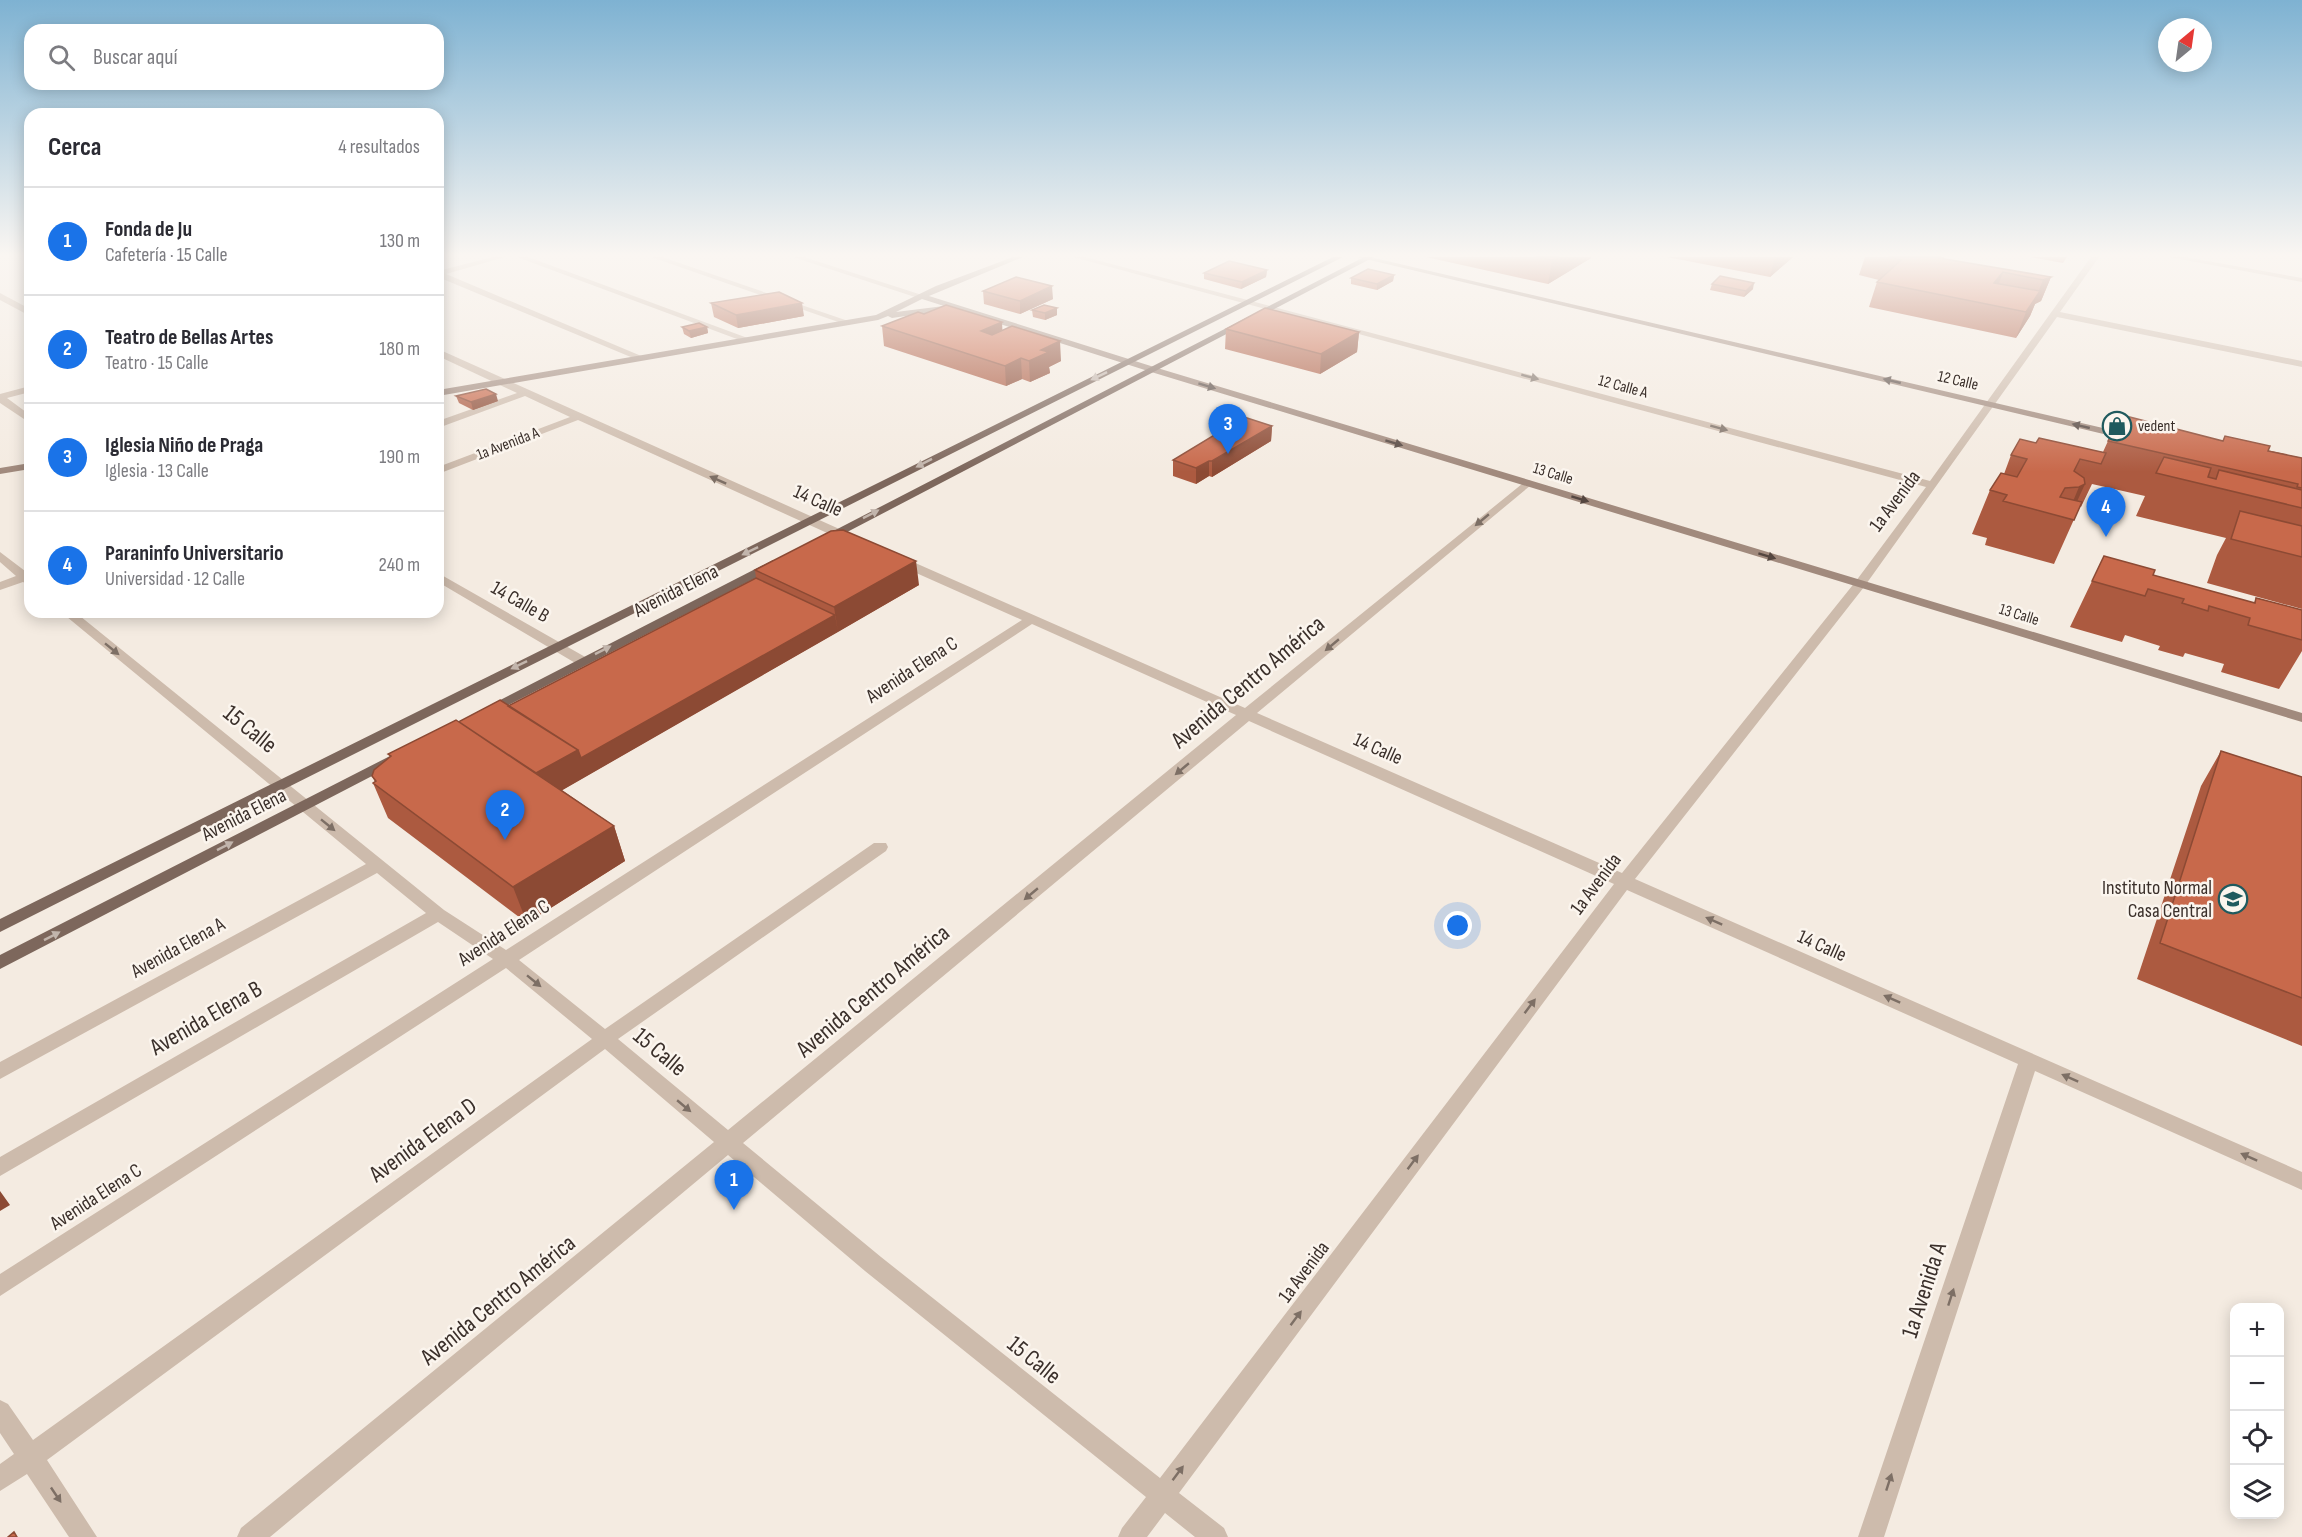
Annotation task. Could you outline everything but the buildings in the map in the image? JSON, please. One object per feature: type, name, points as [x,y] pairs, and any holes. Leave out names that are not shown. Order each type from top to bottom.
[{"type":"main road","name":"Avenida Elena","points":[[0,926],[1195,329]]},
{"type":"main road","points":[[815,543],[1230,329]]},
{"type":"main road","name":"Avenida Elena","points":[[468,720],[783,559]]},
{"type":"main road","name":"Avenida Elena","points":[[0,963],[407,752]]},
{"type":"street","points":[[570,329],[641,358]]},
{"type":"street","points":[[717,329],[748,340]]},
{"type":"street","points":[[444,392],[816,329]]},
{"type":"street","name":"13 Calle","points":[[1023,329],[2302,718]]},
{"type":"street","name":"12 Calle A","points":[[1349,329],[1934,485]]},
{"type":"street","name":"12 Calle","points":[[1670,329],[2140,439]]},
{"type":"street","name":"1a Avenida","points":[[1131,1537],[1624,881],[1860,584],[1934,485],[1989,404],[2045,329]]},
{"type":"street","points":[[2128,329],[2302,364]]},
{"type":"street","name":"14 Calle","points":[[444,355],[810,521],[2302,1181]]},
{"type":"street","points":[[0,398],[24,391]]},
{"type":"street","points":[[444,423],[525,393]]},
{"type":"street","points":[[0,398],[24,416]]},
{"type":"street","name":"1a Avenida A","points":[[444,469],[578,417]]},
{"type":"street","points":[[0,471],[24,467]]},
{"type":"street","name":"Avenida Centro América","points":[[250,1537],[729,1144],[1527,483]]},
{"type":"street","points":[[0,556],[24,576]]},
{"type":"street","points":[[0,586],[24,580]]},
{"type":"street","name":"14 Calle B","points":[[444,580],[582,661]]},
{"type":"street","name":"15 Calle","points":[[74,618],[438,914],[506,959],[873,1264],[1215,1537]]},
{"type":"street","name":"Avenida Elena C","points":[[0,1286],[1032,619]]},
{"type":"street","name":"Avenida Elena D","points":[[0,1479],[605,1039],[880,847]]},
{"type":"street","name":"Avenida Elena A","points":[[0,1071],[378,865]]},
{"type":"street","name":"Avenida Elena B","points":[[0,1167],[438,914]]},
{"type":"street","name":"1a Avenida A","points":[[1870,1537],[2030,1060]]},
{"type":"street","points":[[0,1412],[84,1537]]},
{"type":"place","name":"vedent","points":[[2117,426]]},
{"type":"place","name":"Iglesia Niño de Praga","points":[[1228,454]]},
{"type":"place","name":"Paraninfo Universitario","points":[[2106,537]]},
{"type":"place","name":"Teatro de Bellas Artes","points":[[505,840]]},
{"type":"place","name":"Instituto Normal Casa Central","points":[[2233,899]]},
{"type":"place","name":"Fonda de Ju","points":[[734,1210]]}]
